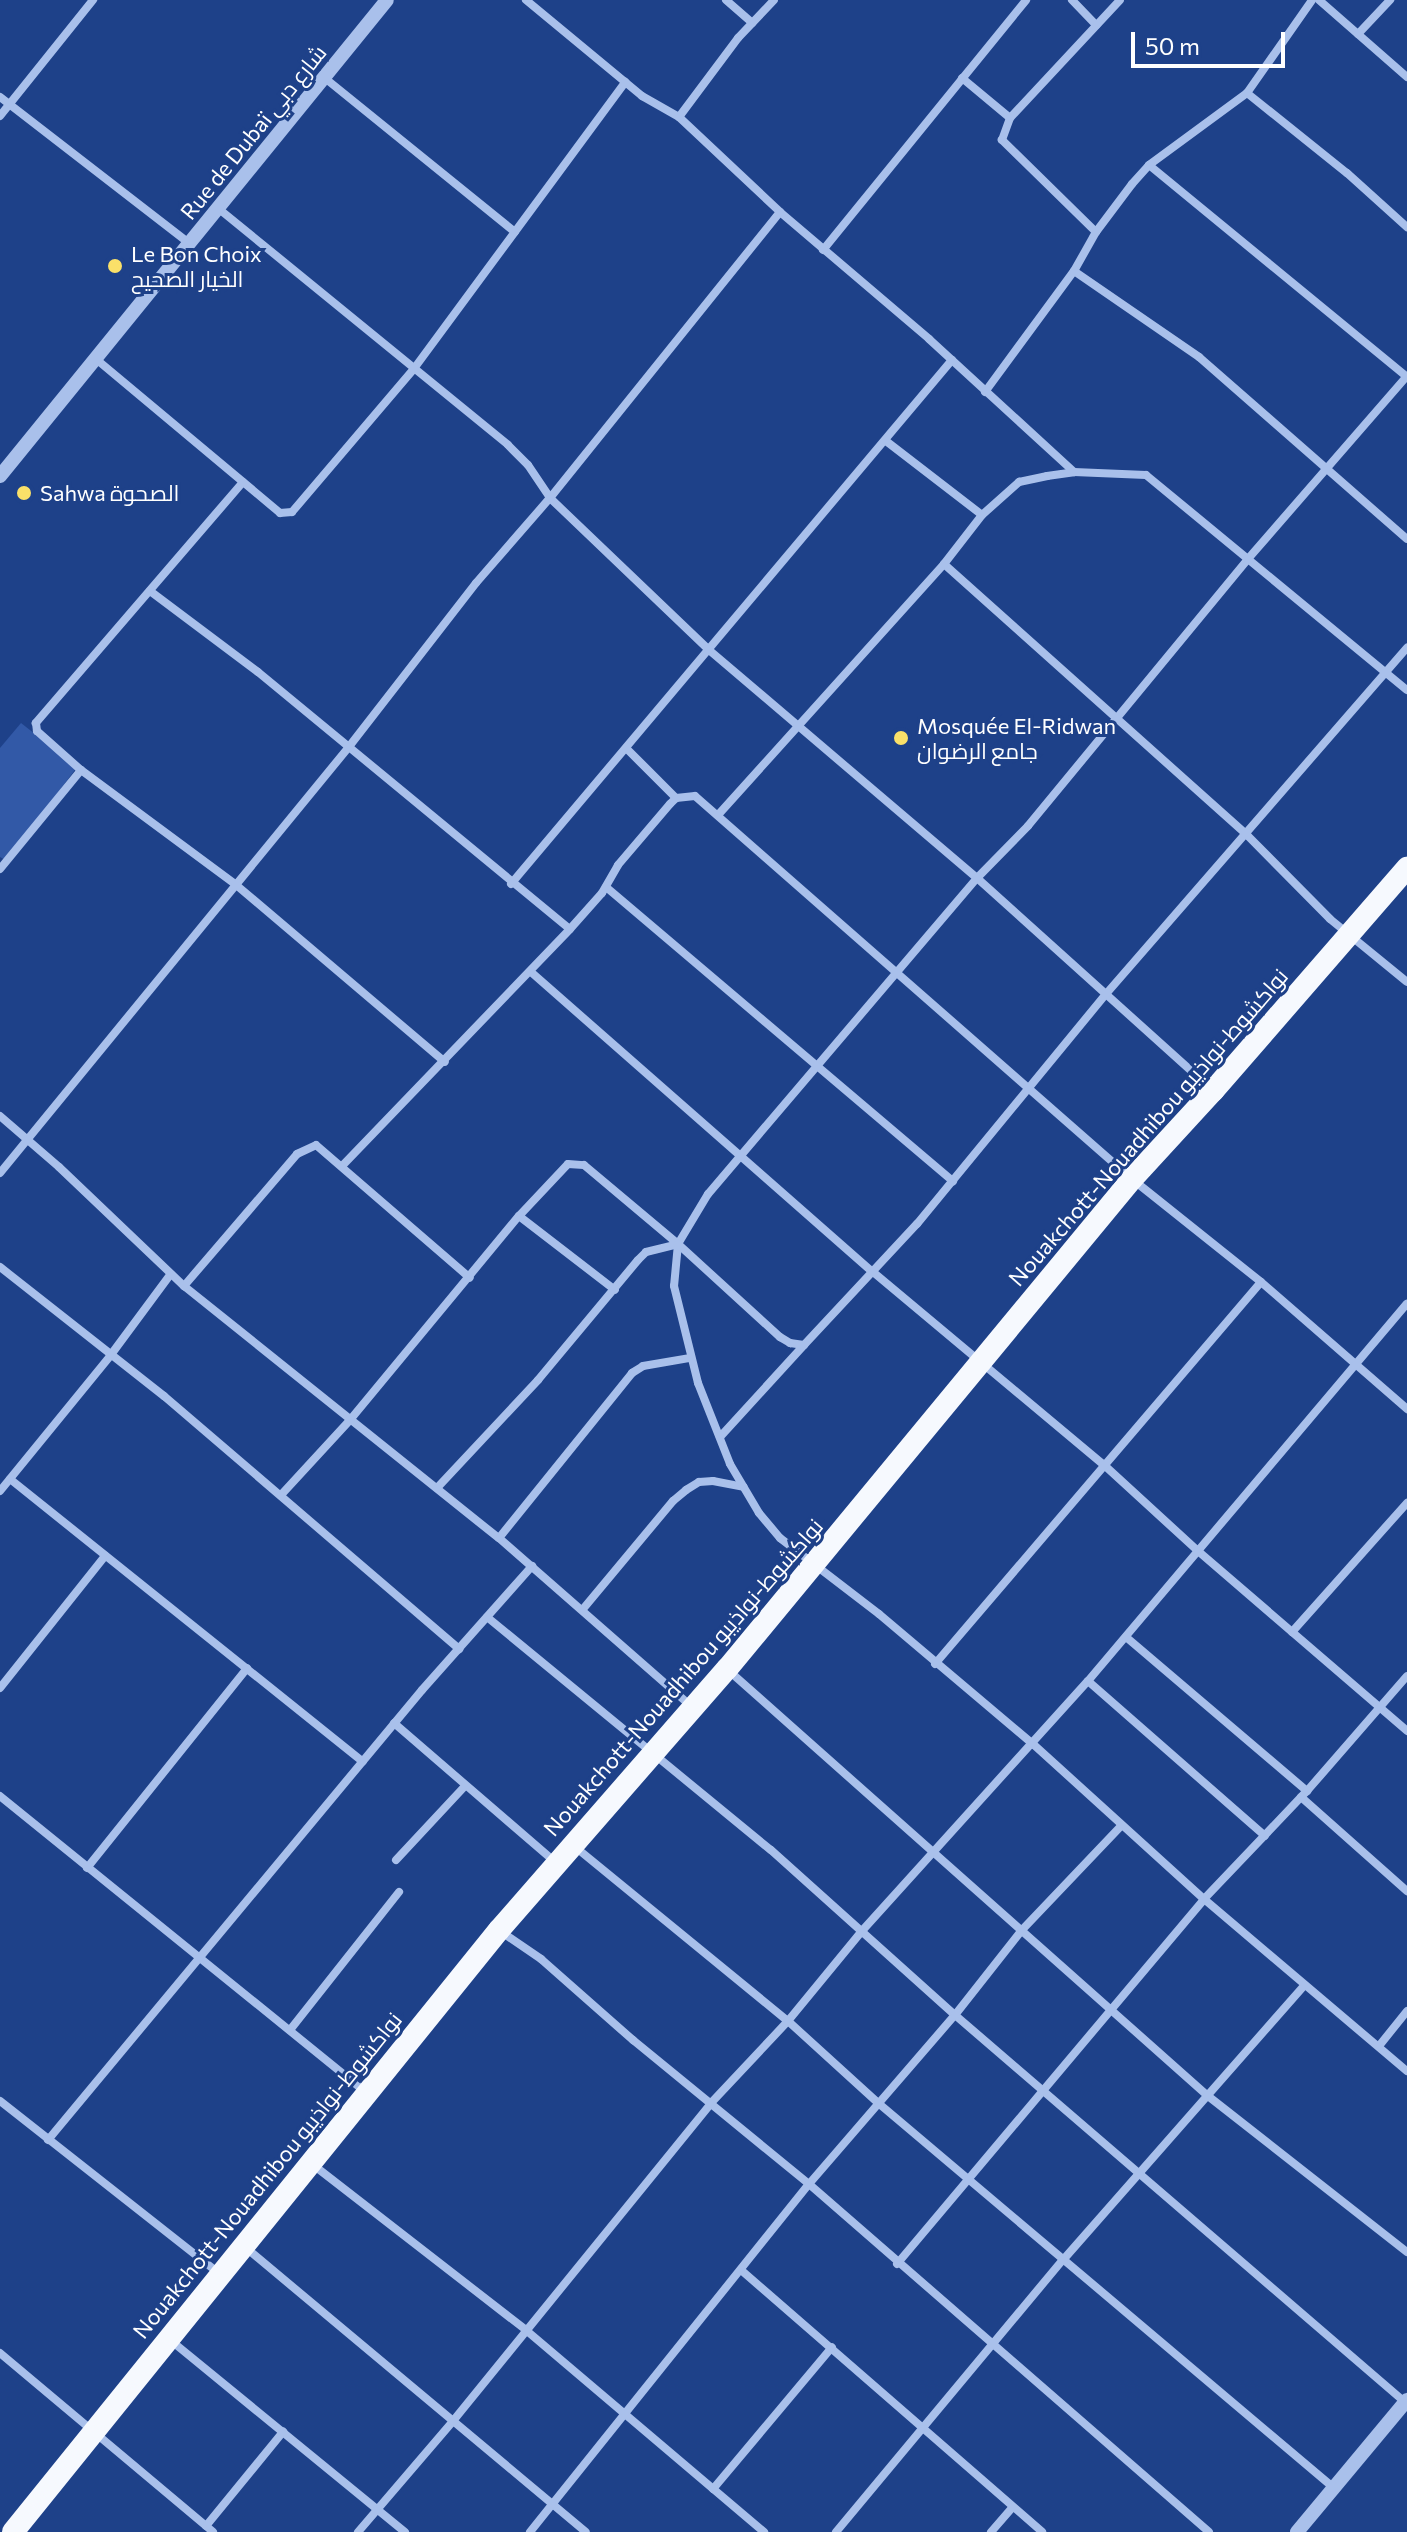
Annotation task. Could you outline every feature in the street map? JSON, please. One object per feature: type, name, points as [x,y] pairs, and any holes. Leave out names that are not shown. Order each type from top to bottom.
[{"type":"highway","name":"Nouakchott-Nouadhibou نواكشوط-نواذيبو","points":[[13,2532],[499,1930],[727,1669],[1132,1179],[1407,868]]},
{"type":"street","points":[[0,116],[93,0]]},
{"type":"street","name":"Rue de Dubaï شارع دبي","points":[[0,476],[326,79],[387,0]]},
{"type":"street","points":[[526,0],[625,82],[679,117],[780,212],[952,360],[1074,472]]},
{"type":"street","points":[[726,0],[752,23]]},
{"type":"street","points":[[679,117],[752,23],[774,0]]},
{"type":"street","points":[[823,250],[1026,0]]},
{"type":"street","points":[[1072,0],[1096,25]]},
{"type":"street","points":[[1096,232],[1002,140],[1010,118],[1120,0]]},
{"type":"street","points":[[985,392],[1074,271],[1096,232],[1149,165],[1247,93],[1312,0]]},
{"type":"street","points":[[1319,0],[1407,77]]},
{"type":"street","points":[[1358,34],[1390,0]]},
{"type":"street","points":[[962,78],[1010,118]]},
{"type":"street","points":[[326,79],[515,232]]},
{"type":"street","points":[[96,359],[280,513],[296,510],[413,370],[625,82]]},
{"type":"street","points":[[1247,93],[1347,173],[1407,227]]},
{"type":"street","points":[[0,97],[190,244]]},
{"type":"street","points":[[1149,165],[1407,377],[1248,559],[1028,826],[977,878],[740,1155],[688,1222],[678,1244],[674,1286],[690,1358],[720,1437],[743,1487],[774,1532],[1033,1744],[1204,1899],[1407,2071]]},
{"type":"street","points":[[219,209],[508,445],[528,465],[550,498],[709,650],[977,878],[1213,1091]]},
{"type":"street","points":[[0,1173],[780,212]]},
{"type":"street","points":[[1074,271],[1199,357],[1407,539]]},
{"type":"street","points":[[511,884],[952,360]]},
{"type":"street","points":[[886,441],[982,515]]},
{"type":"street","points":[[718,815],[944,564],[982,515],[1019,482],[1074,472],[1146,475],[1407,690]]},
{"type":"street","points":[[243,482],[36,723],[38,735],[235,884],[445,1062]]},
{"type":"street","points":[[944,564],[1247,835],[1350,936],[1407,982]]},
{"type":"street","points":[[150,591],[258,672],[511,884],[570,929]]},
{"type":"street","points":[[720,1437],[953,1181],[1106,994],[1407,648]]},
{"type":"street","points":[[626,748],[676,798]]},
{"type":"street","points":[[1,866],[81,770]]},
{"type":"street","points":[[343,1165],[531,972],[606,887],[618,865],[676,798],[695,796],[1132,1179],[1261,1282],[1407,1409]]},
{"type":"street","points":[[606,887],[953,1181]]},
{"type":"street","points":[[531,972],[873,1272],[1103,1464],[1198,1551],[1407,1731]]},
{"type":"street","points":[[0,1116],[170,1275],[499,1538],[692,1707]]},
{"type":"street","points":[[184,1286],[297,1154],[316,1145],[343,1165],[470,1278]]},
{"type":"street","points":[[281,1495],[350,1420],[519,1216],[568,1164],[584,1165],[678,1244],[780,1337],[790,1343],[804,1345]]},
{"type":"street","points":[[519,1216],[615,1290]]},
{"type":"street","points":[[437,1488],[538,1380],[646,1252],[678,1244]]},
{"type":"street","points":[[0,1267],[164,1396],[459,1649]]},
{"type":"street","points":[[0,1491],[110,1356],[170,1275]]},
{"type":"street","points":[[935,1664],[1261,1282]]},
{"type":"street","points":[[358,2532],[375,2508],[453,2421],[711,2103],[788,2021],[861,1932],[1088,1681],[1407,1304]]},
{"type":"street","points":[[499,1538],[632,1373],[643,1366],[690,1358]]},
{"type":"street","points":[[10,1479],[363,1762]]},
{"type":"street","points":[[583,1609],[673,1501],[686,1490],[699,1482],[713,1481],[743,1487]]},
{"type":"street","points":[[1292,1632],[1407,1503]]},
{"type":"street","points":[[0,1688],[105,1556]]},
{"type":"street","points":[[48,2140],[394,1723],[532,1566]]},
{"type":"street","points":[[487,1617],[771,1850],[955,2015],[1043,2087],[1407,2402],[1297,2532]]},
{"type":"street","points":[[1126,1637],[1304,1794],[1407,1891]]},
{"type":"street","points":[[87,1868],[247,1668]]},
{"type":"street","points":[[727,1669],[1208,2096],[1407,2252]]},
{"type":"street","points":[[897,2264],[1204,1899],[1304,1794],[1407,1676]]},
{"type":"street","points":[[1088,1681],[1265,1836]]},
{"type":"street","points":[[394,1723],[557,1864]]},
{"type":"street","points":[[396,1860],[465,1786]]},
{"type":"street","points":[[0,1796],[368,2093]]},
{"type":"street","points":[[530,2532],[877,2102],[955,2015],[1021,1931],[1121,1826]]},
{"type":"street","points":[[573,1846],[788,2021],[877,2102],[1334,2488]]},
{"type":"street","points":[[290,2030],[399,1892]]},
{"type":"street","points":[[499,1930],[541,1959],[809,2184],[897,2264],[1209,2532]]},
{"type":"street","points":[[836,2532],[1063,2260],[1305,1985]]},
{"type":"street","points":[[1379,2046],[1407,2011]]},
{"type":"street","points":[[0,2101],[221,2275]]},
{"type":"street","points":[[309,2162],[527,2331],[764,2532]]},
{"type":"street","points":[[244,2246],[586,2532]]},
{"type":"street","points":[[741,2270],[1042,2532]]},
{"type":"street","points":[[169,2338],[405,2532]]},
{"type":"street","points":[[713,2489],[832,2347]]},
{"type":"street","points":[[0,2353],[210,2529],[283,2432]]},
{"type":"street","points":[[991,2532],[1013,2507]]},
{"type":"shaded area","points":[[21,723],[77,767],[7,861],[0,857],[0,748]]},
{"type":"place","name":"Le Bon Choix الخيار الصحيح","points":[[115,266]]},
{"type":"place","name":"Sahwa الصحوة","points":[[24,493]]},
{"type":"place","name":"Mosquée El-Ridwan جامع الرضوان","points":[[901,738]]}]
